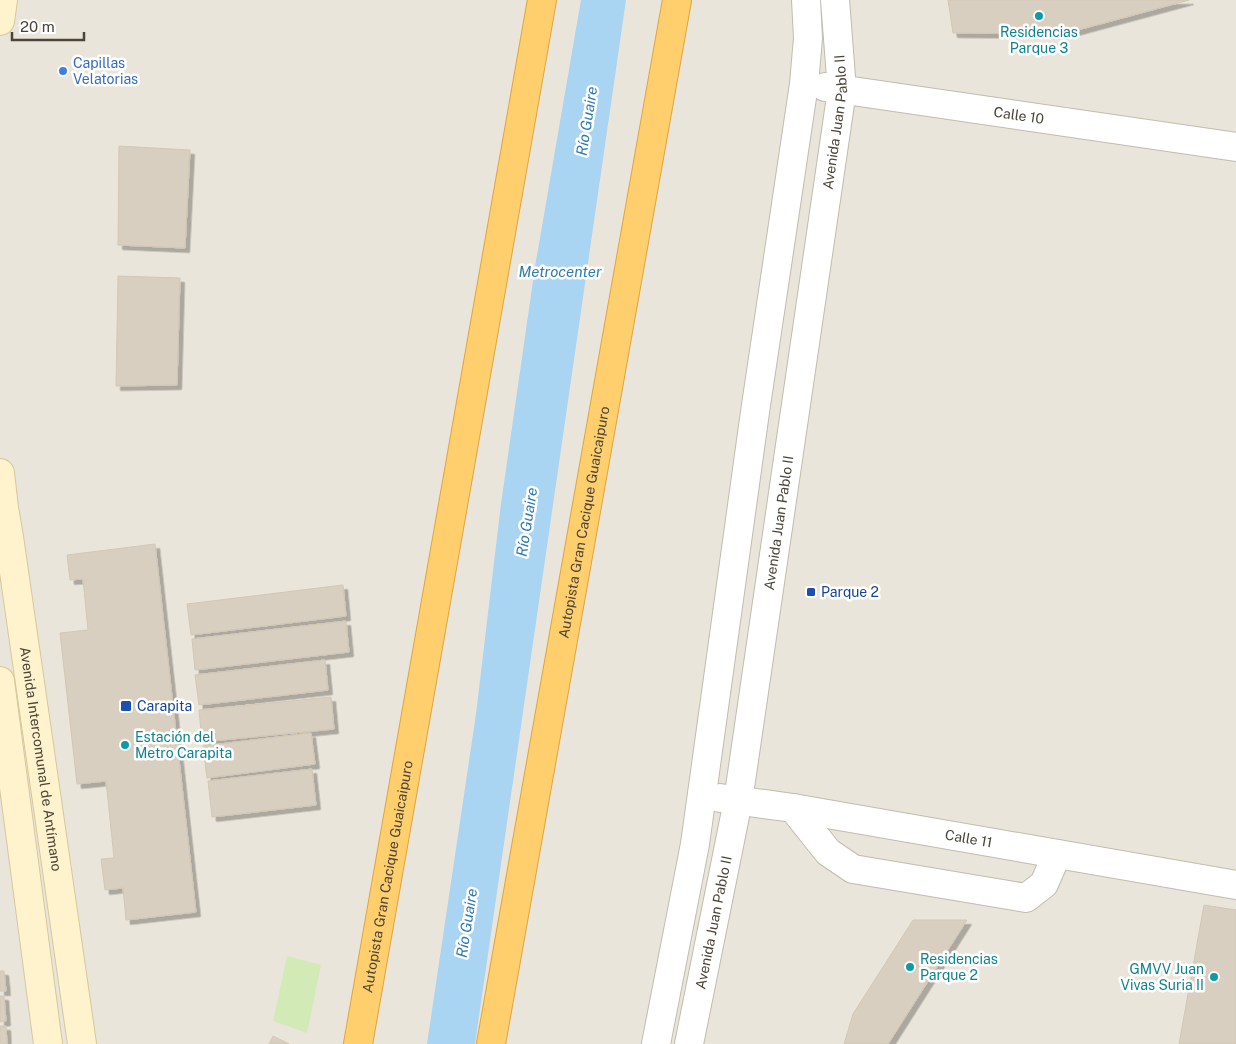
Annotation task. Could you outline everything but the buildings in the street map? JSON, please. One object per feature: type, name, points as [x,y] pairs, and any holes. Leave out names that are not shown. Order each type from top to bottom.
[{"type":"highway","name":"Autopista Gran Cacique Guaicaipuro","points":[[358,1044],[542,0]]},
{"type":"highway","name":"Autopista Gran Cacique Guaicaipuro","points":[[491,1044],[677,0]]},
{"type":"main road","points":[[0,21],[3,0]]},
{"type":"main road","name":"Avenida Intercomunal de Antímano","points":[[0,473],[82,1044]]},
{"type":"main road","points":[[0,681],[48,1044]]},
{"type":"street","points":[[656,1044],[702,795],[755,412],[804,84],[808,38],[806,0]]},
{"type":"street","name":"Avenida Juan Pablo II","points":[[689,1044],[738,801],[842,90],[836,0]]},
{"type":"street","name":"Calle 10","points":[[804,84],[1236,147]]},
{"type":"street","name":"Calle 11","points":[[702,795],[793,808],[1236,885]]},
{"type":"street","points":[[793,808],[828,852],[853,869],[1026,898],[1044,884],[1057,854]]},
{"type":"shaded area","points":[[0,0],[1236,0],[1236,1044],[0,1044]]},
{"type":"green space","points":[[287,956],[321,965],[307,1033],[273,1021]]},
{"type":"water","name":"Metrocenter","points":[[581,0],[626,0],[475,1044],[427,1044],[476,714],[501,504],[535,267]]},
{"type":"place","name":"Residencias Parque 3","points":[[1039,16]]},
{"type":"place","name":"Capillas Velatorias","points":[[63,71]]},
{"type":"place","name":"Parque 2","points":[[811,592]]},
{"type":"place","name":"Carapita","points":[[126,706]]},
{"type":"place","name":"Estación del Metro Carapita","points":[[125,745]]},
{"type":"place","name":"Residencias Parque 2","points":[[910,967]]},
{"type":"place","name":"GMVV Juan Vivas Suria II","points":[[1214,977]]},
{"type":"water label","name":"Río Guaire","points":[[587,121]]},
{"type":"water label","name":"Río Guaire","points":[[527,522]]},
{"type":"water label","name":"Río Guaire","points":[[467,923]]}]
